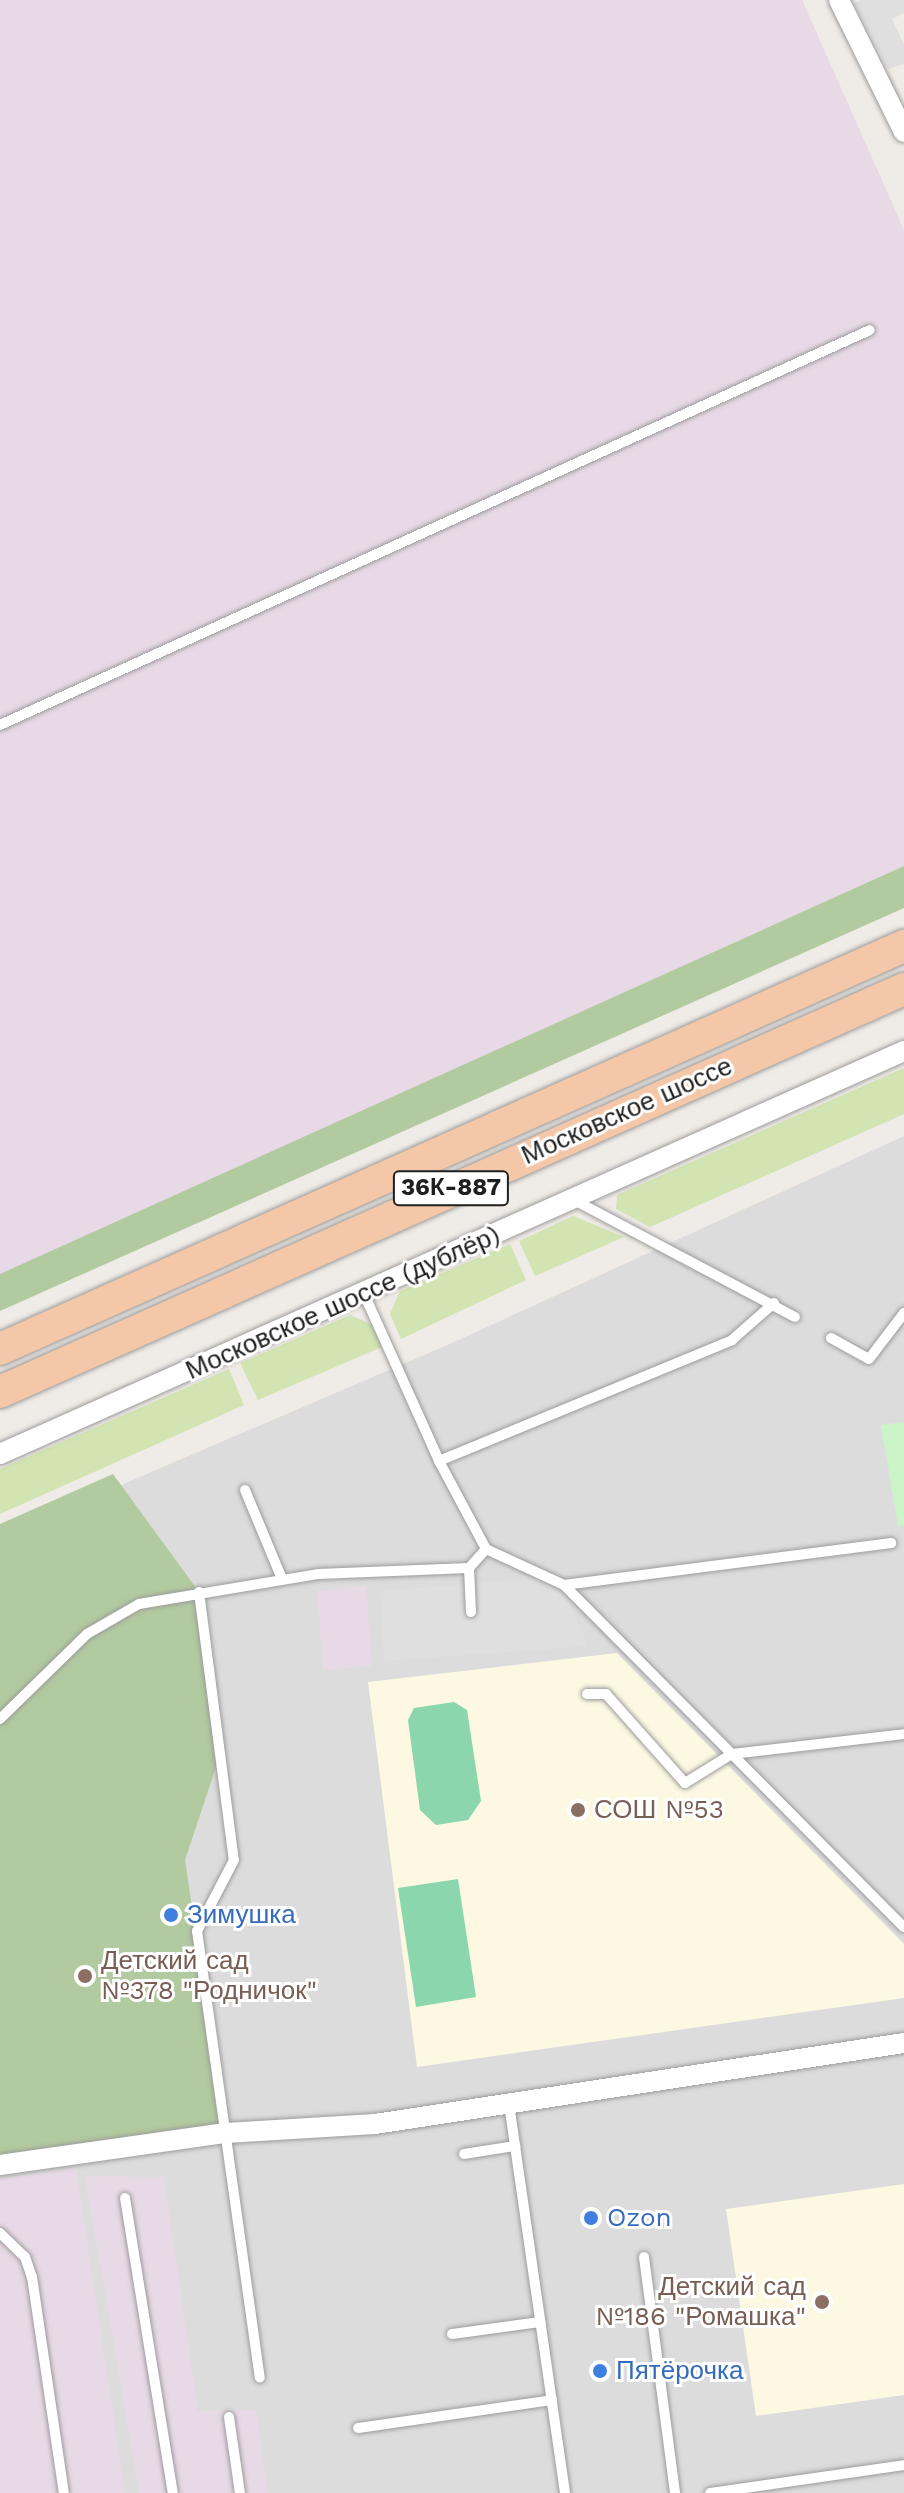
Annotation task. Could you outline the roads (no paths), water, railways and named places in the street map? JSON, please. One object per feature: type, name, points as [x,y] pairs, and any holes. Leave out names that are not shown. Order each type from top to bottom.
[{"type":"main road","name":"Московское шоссе","points":[[0,1349],[904,946]]},
{"type":"main road","name":"Московское шоссе","points":[[0,1372],[904,969]]},
{"type":"main road","name":"Московское шоссе","points":[[0,1392],[904,989]]},
{"type":"street","points":[[839,0],[904,132]]},
{"type":"street","name":"Московское шоссе (дублёр)","points":[[0,1454],[365,1296],[569,1197],[904,1051]]},
{"type":"street","points":[[0,2165],[226,2133],[375,2124],[904,2043]]},
{"type":"lane","points":[[0,725],[870,330]]},
{"type":"lane","points":[[569,1197],[774,1303],[795,1317]]},
{"type":"lane","points":[[365,1296],[439,1461],[486,1549],[564,1585],[904,1927]]},
{"type":"lane","points":[[439,1461],[732,1340],[774,1303]]},
{"type":"lane","points":[[831,1338],[869,1359],[904,1313]]},
{"type":"lane","points":[[245,1490],[282,1579]]},
{"type":"lane","points":[[564,1585],[891,1543]]},
{"type":"lane","points":[[471,1612],[469,1568],[486,1549]]},
{"type":"lane","points":[[0,1719],[88,1634],[139,1604],[282,1579],[469,1568]]},
{"type":"lane","points":[[199,1592],[234,1860],[197,1931],[260,2378]]},
{"type":"lane","points":[[587,1694],[606,1694],[685,1783],[732,1754],[904,1734]]},
{"type":"lane","points":[[509,2104],[565,2493]]},
{"type":"lane","points":[[464,2154],[515,2146]]},
{"type":"lane","points":[[125,2198],[173,2493]]},
{"type":"lane","points":[[0,2233],[25,2257],[32,2277],[64,2493]]},
{"type":"lane","points":[[644,2257],[675,2493]]},
{"type":"lane","points":[[452,2334],[540,2322]]},
{"type":"lane","points":[[358,2428],[552,2400]]},
{"type":"lane","points":[[229,2417],[240,2493]]},
{"type":"lane","points":[[710,2493],[904,2465]]},
{"type":"place","name":"СОШ №53","points":[[578,1810]]},
{"type":"place","name":"Зимушка","points":[[171,1915]]},
{"type":"place","name":"Детский сад №378 \"Родничок\"","points":[[85,1976]]},
{"type":"place","name":"Ozon","points":[[591,2218]]},
{"type":"place","name":"Детский сад №186 \"Ромашка\"","points":[[822,2302]]},
{"type":"place","name":"Пятёрочка","points":[[600,2371]]}]
